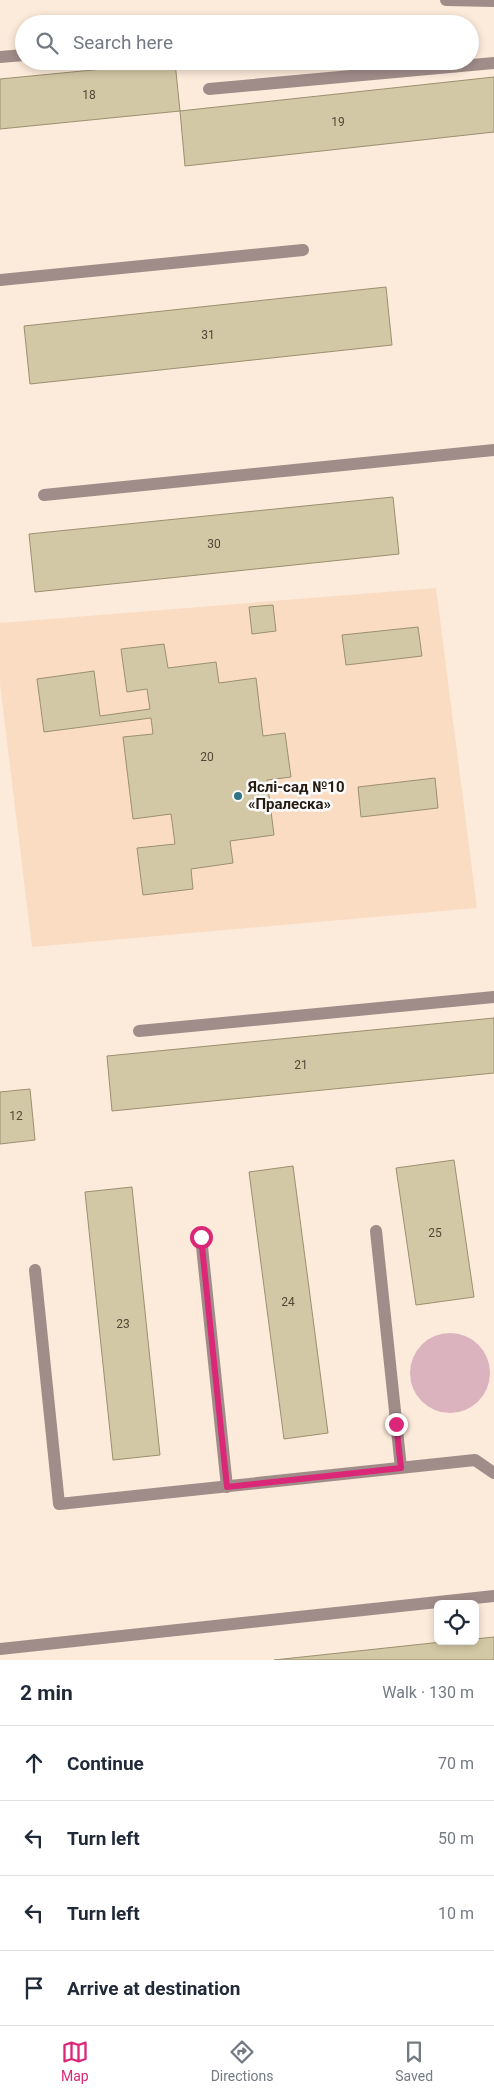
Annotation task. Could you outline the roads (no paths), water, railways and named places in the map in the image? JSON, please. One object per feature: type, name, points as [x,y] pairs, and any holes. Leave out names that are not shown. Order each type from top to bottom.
[{"type":"street","points":[[446,0],[494,1]]},
{"type":"street","points":[[0,58],[15,56]]},
{"type":"street","points":[[479,64],[494,63]]},
{"type":"street","points":[[209,89],[417,70]]},
{"type":"street","points":[[0,280],[303,250]]},
{"type":"street","points":[[44,496],[494,450]]},
{"type":"street","points":[[139,1031],[494,997]]},
{"type":"street","points":[[376,1231],[401,1468]]},
{"type":"street","points":[[201,1237],[227,1487]]},
{"type":"street","points":[[35,1270],[59,1504],[475,1460],[494,1473]]},
{"type":"street","points":[[0,1649],[494,1596]]},
{"type":"place","name":"Яслі-сад №10 «Пралеска»","points":[[238,796]]}]
